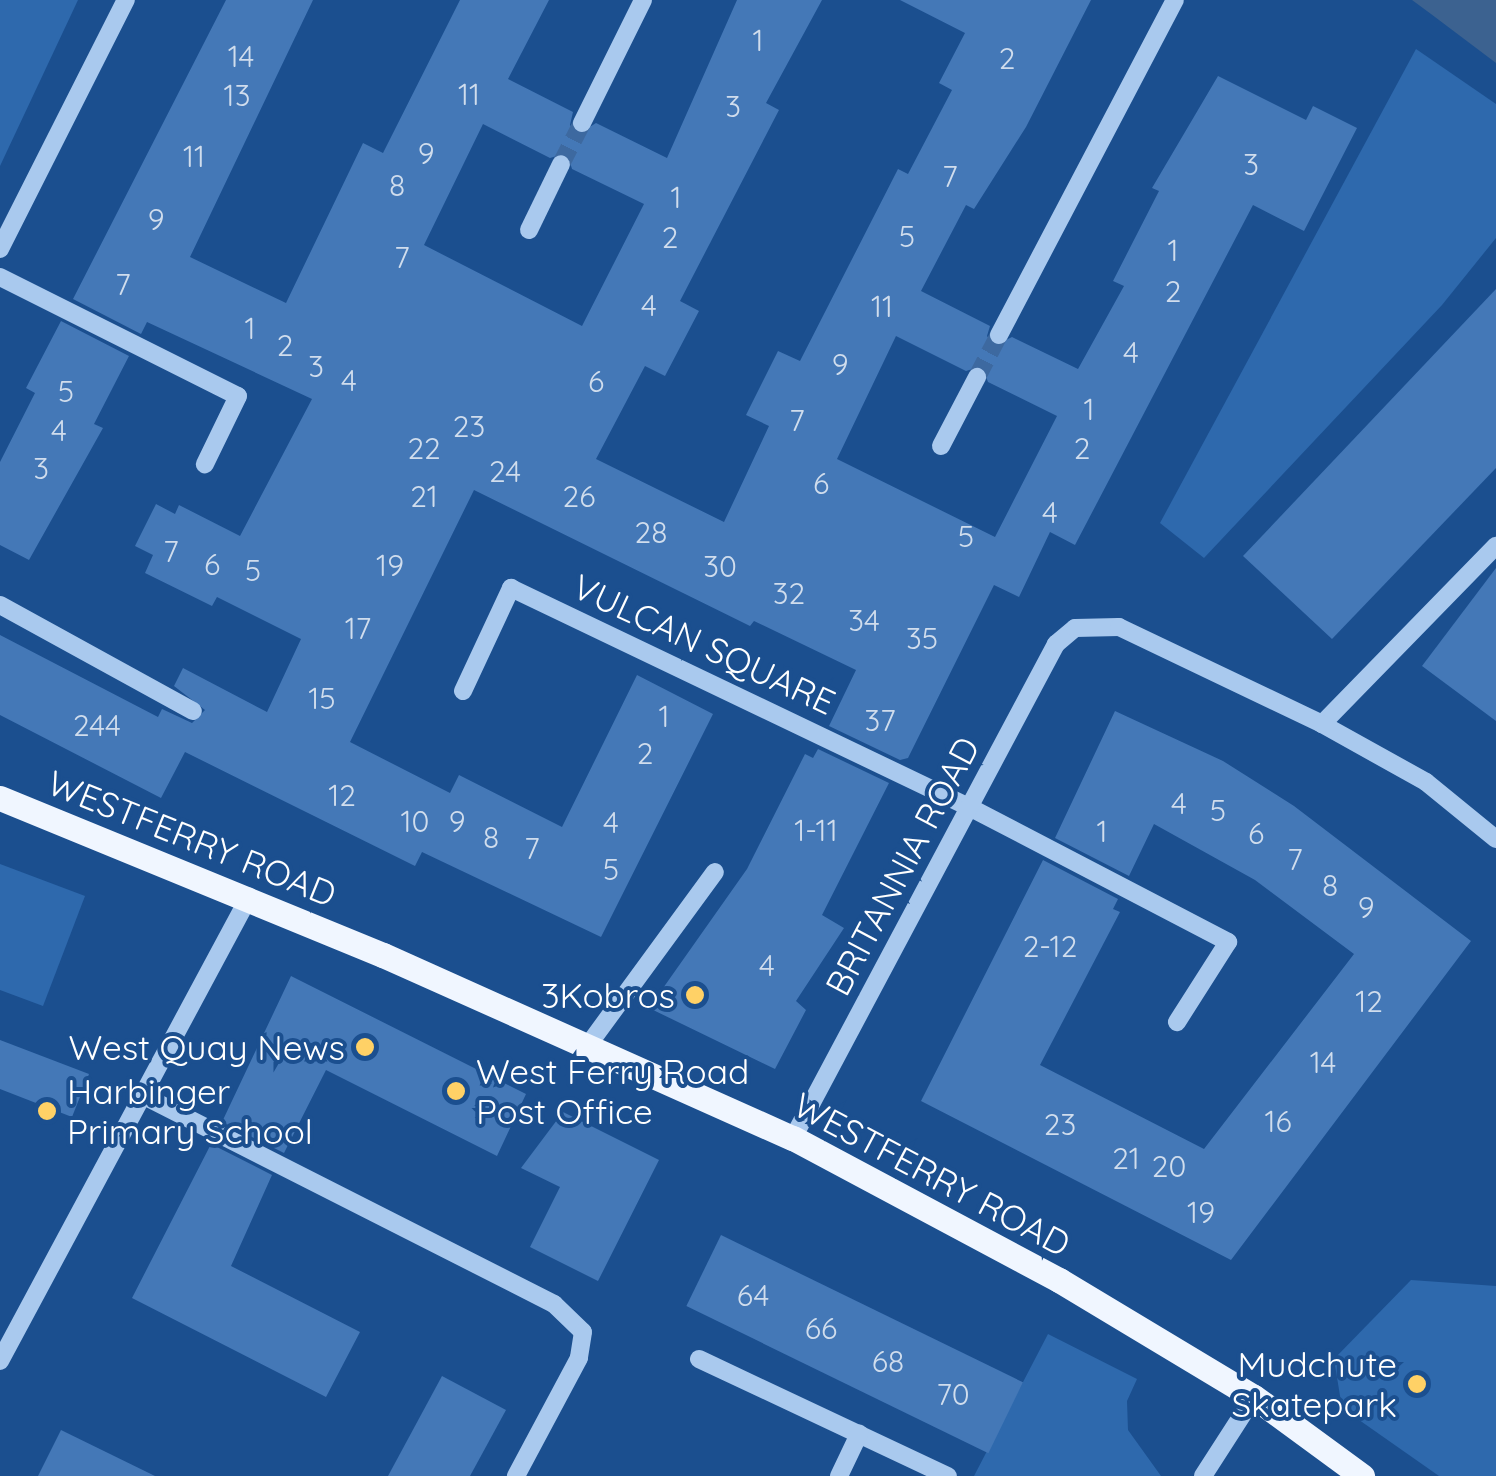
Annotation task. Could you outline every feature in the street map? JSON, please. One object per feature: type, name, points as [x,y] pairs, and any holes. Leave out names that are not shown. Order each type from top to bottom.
[{"type":"main road","name":"WESTFERRY ROAD","points":[[0,798],[249,897],[590,1044],[793,1138],[1059,1280],[1254,1397],[1362,1476]]},
{"type":"street","points":[[0,249],[126,0]]},
{"type":"street","points":[[584,118],[643,0]]},
{"type":"street","points":[[1002,328],[1175,0]]},
{"type":"street","points":[[529,230],[562,164]]},
{"type":"street","points":[[0,277],[238,396],[205,464]]},
{"type":"street","points":[[941,446],[978,377]]},
{"type":"street","points":[[1496,546],[1322,724],[1426,782],[1496,839]]},
{"type":"street","name":"VULCAN SQUARE","points":[[463,691],[510,588],[971,808]]},
{"type":"street","points":[[0,605],[193,711]]},
{"type":"street","name":"BRITANNIA ROAD","points":[[793,1138],[1056,644],[1075,628],[1119,627],[1322,724]]},
{"type":"street","points":[[971,808],[1228,942],[1176,1022]]},
{"type":"street","points":[[590,1044],[716,872]]},
{"type":"street","points":[[0,1362],[249,897]]},
{"type":"street","points":[[144,1096],[554,1304],[582,1332],[580,1358],[516,1476]]},
{"type":"street","points":[[699,1358],[948,1476]]},
{"type":"street","points":[[1203,1476],[1254,1397]]},
{"type":"street","points":[[839,1476],[860,1434]]},
{"type":"shaded area","points":[[0,0],[78,0],[0,166]]},
{"type":"shaded area","points":[[1412,0],[1496,0],[1496,63],[1431,14]]},
{"type":"shaded area","points":[[1416,49],[1496,104],[1496,238],[1442,305],[1204,558],[1160,523]]},
{"type":"shaded area","points":[[0,864],[85,896],[43,1006],[0,990]]},
{"type":"shaded area","name":"Mudchute Skatepark","points":[[1411,1280],[1496,1286],[1496,1476],[1439,1476],[1342,1408],[1334,1359]]},
{"type":"shaded area","points":[[1048,1334],[1137,1379],[1127,1401],[1128,1430],[1161,1476],[974,1476]]},
{"type":"building","points":[[226,0],[313,0],[190,257],[286,303],[363,143],[383,153],[460,0],[549,0],[508,79],[573,112],[570,125],[577,135],[596,123],[667,158],[737,0],[822,0],[766,103],[779,110],[680,301],[699,311],[665,376],[645,366],[596,459],[724,522],[769,426],[746,415],[778,351],[800,361],[898,169],[908,174],[952,90],[939,83],[965,33],[900,0],[1091,0],[1026,127],[974,209],[966,205],[921,291],[990,326],[987,336],[994,346],[1012,337],[1078,369],[1124,286],[1113,281],[1159,191],[1152,188],[1218,76],[1306,120],[1313,106],[1357,128],[1304,231],[1253,205],[1075,545],[1050,532],[1019,597],[994,585],[908,758],[900,760],[829,726],[856,670],[754,621],[750,626],[474,490],[350,742],[450,793],[459,775],[562,827],[637,675],[713,714],[601,937],[422,852],[415,866],[185,752],[161,798],[0,715],[0,635],[158,717],[162,709],[192,723],[205,710],[174,686],[183,668],[267,712],[301,639],[217,597],[212,606],[145,573],[153,555],[135,546],[156,504],[175,514],[179,505],[240,536],[312,399],[147,322],[141,334],[73,299]],"holes":[[[483,124],[550,158],[567,153],[572,169],[644,204],[582,326],[424,245]],[[896,336],[966,371],[982,366],[988,382],[1057,416],[995,537],[837,459]]]},
{"type":"building","points":[[1496,289],[1496,468],[1332,639],[1243,556]]},
{"type":"building","points":[[61,321],[129,356],[94,424],[103,428],[29,560],[0,545],[0,462],[35,393],[26,388]]},
{"type":"building","points":[[1496,568],[1496,721],[1422,666]]},
{"type":"building","points":[[1115,711],[1223,761],[1294,806],[1471,941],[1231,1260],[921,1101],[1043,860],[1118,899],[1113,909],[1120,912],[1040,1065],[1204,1149],[1354,954],[1255,880],[1154,824],[1129,876],[1055,838]]},
{"type":"building","points":[[818,749],[889,783],[822,915],[844,928],[796,1001],[806,1010],[775,1069],[649,1008],[747,869],[805,754],[813,758]]},
{"type":"building","points":[[291,976],[526,1094],[497,1156],[326,1070],[284,1153],[222,1122]]},
{"type":"building","points":[[0,1040],[89,1074],[72,1117],[0,1089]]},
{"type":"building","points":[[563,1112],[659,1160],[598,1281],[530,1247],[560,1187],[521,1168]]},
{"type":"building","points":[[211,1144],[272,1175],[231,1266],[360,1332],[326,1397],[132,1298]]},
{"type":"building","points":[[721,1235],[1023,1382],[988,1453],[686,1306]]},
{"type":"building","points":[[442,1376],[506,1410],[470,1476],[388,1476]]},
{"type":"building","points":[[61,1430],[155,1476],[38,1476]]},
{"type":"tunnel","points":[[561,164],[582,123]]},
{"type":"tunnel","points":[[977,377],[999,335]]},
{"type":"place","name":"3Kobros","points":[[695,995]]},
{"type":"place","name":"West Quay News","points":[[365,1047]]},
{"type":"place","name":"West Ferry Road Post Office","points":[[456,1091]]},
{"type":"place","name":"Harbinger Primary School","points":[[47,1111]]},
{"type":"place","name":"Mudchute Skatepark","points":[[1417,1384]]}]
